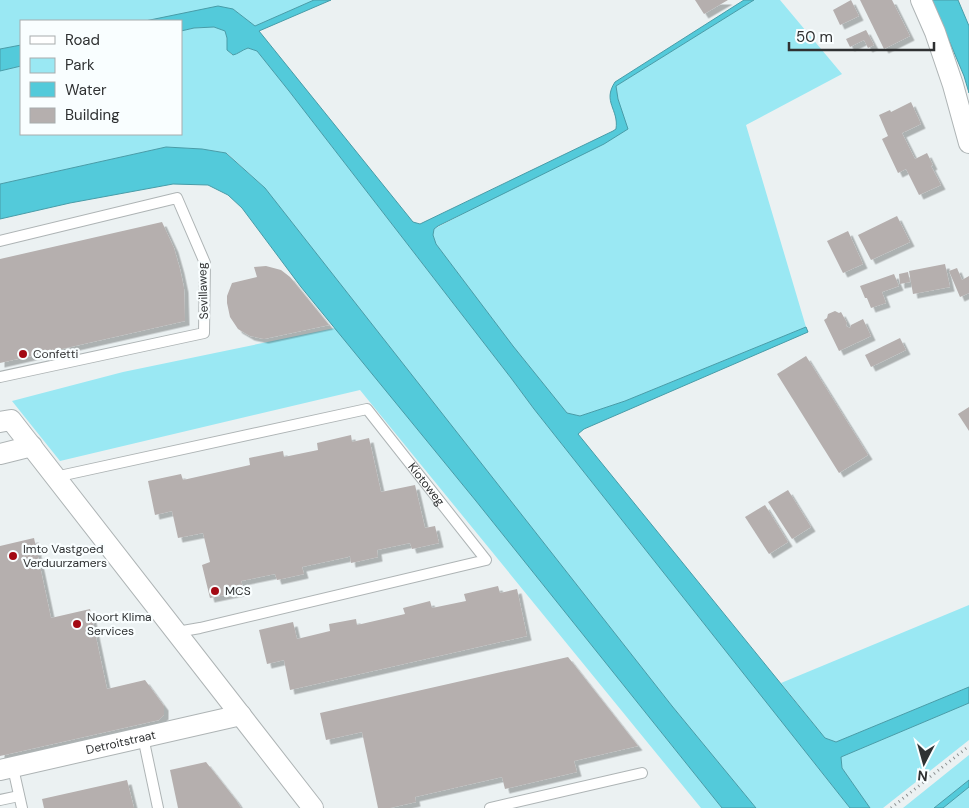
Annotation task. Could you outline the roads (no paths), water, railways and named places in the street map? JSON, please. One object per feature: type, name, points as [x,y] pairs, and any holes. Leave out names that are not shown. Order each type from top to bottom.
[{"type":"street","points":[[921,0],[935,32],[953,85],[969,142]]},
{"type":"street","points":[[6,421],[32,446],[313,808]]},
{"type":"street","points":[[0,454],[32,446]]},
{"type":"street","name":"Detroitstraat","points":[[6,769],[241,715]]},
{"type":"lane","name":"Sevillaweg","points":[[0,241],[177,198],[204,263],[204,333],[0,377]]},
{"type":"lane","name":"Kiotoweg","points":[[55,477],[367,409],[486,560],[177,632]]},
{"type":"lane","points":[[143,737],[158,808]]},
{"type":"lane","points":[[6,769],[19,796],[22,808]]},
{"type":"lane","points":[[490,808],[642,773]]},
{"type":"lane","points":[[0,800],[19,796]]},
{"type":"water","points":[[314,0],[331,0],[259,31],[413,222],[420,224],[616,129],[615,116],[610,100],[611,89],[615,82],[744,0],[754,0],[616,86],[618,99],[628,129],[604,144],[438,226],[434,229],[433,235],[436,244],[513,346],[567,413],[580,416],[625,401],[806,327],[808,332],[584,429],[578,434],[825,738],[836,742],[969,687],[969,703],[841,757],[842,768],[870,808],[850,808],[534,409],[257,51],[248,48],[233,55],[227,50],[225,31],[214,27],[182,31],[182,20],[150,20],[218,6],[233,9],[255,26]]},
{"type":"water","points":[[932,0],[958,0],[969,26],[969,93],[964,76]]},
{"type":"water","points":[[20,45],[20,66],[0,71],[0,49]]},
{"type":"water","points":[[166,147],[202,149],[226,153],[265,188],[672,706],[756,808],[722,808],[476,501],[301,287],[242,208],[228,195],[208,185],[173,184],[70,203],[0,219],[0,184]]},
{"type":"water","points":[[969,780],[969,787],[943,808],[934,808]]},
{"type":"place","name":"Confetti","points":[[23,354]]},
{"type":"place","name":"Imto Vastgoed Verduurzamers","points":[[13,556]]},
{"type":"place","name":"MCS","points":[[215,591]]},
{"type":"place","name":"Noort Klima Services","points":[[77,624]]}]
